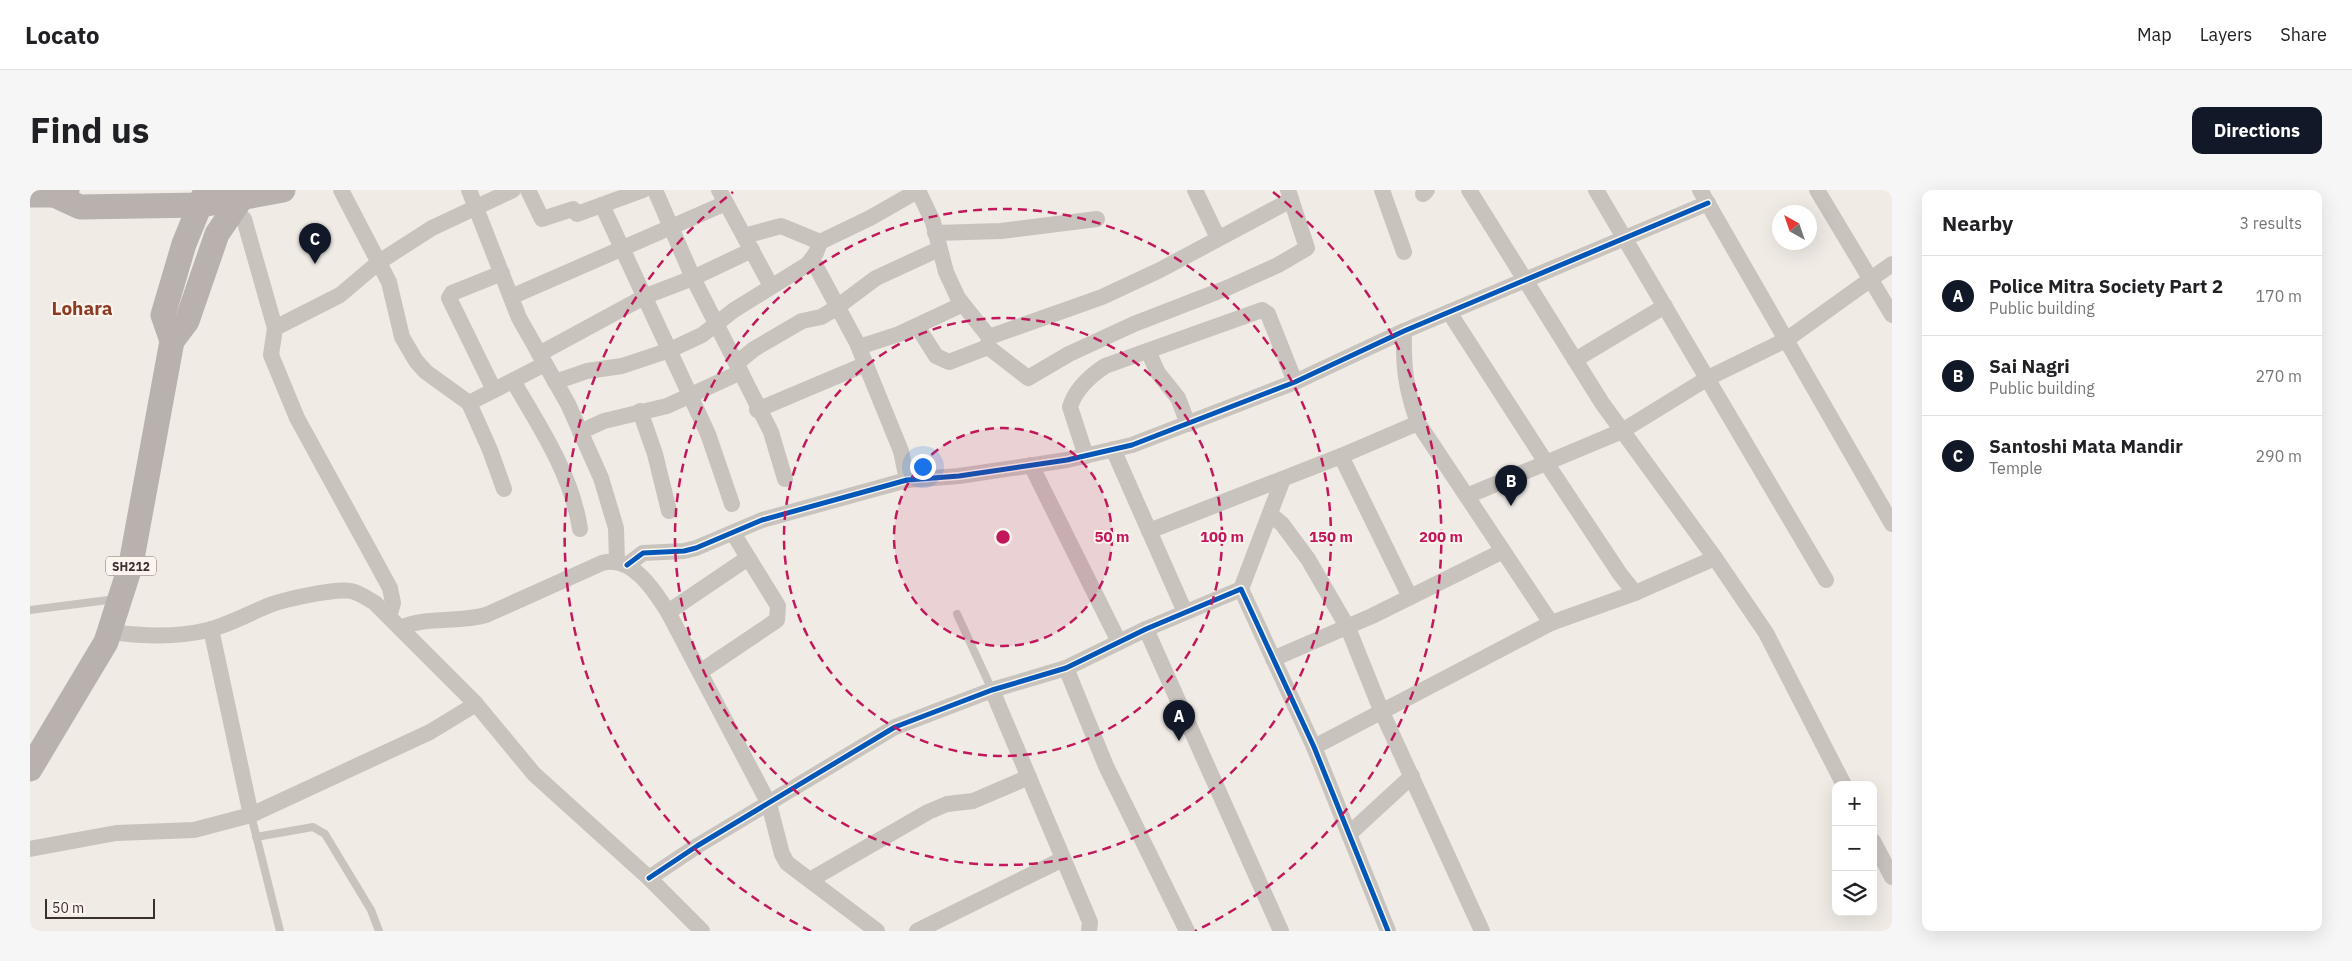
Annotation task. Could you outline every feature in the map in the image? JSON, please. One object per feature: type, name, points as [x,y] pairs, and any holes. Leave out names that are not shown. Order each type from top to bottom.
[{"type":"main road","points":[[50,193],[80,207],[157,204],[204,197],[245,202],[277,191]]},
{"type":"main road","name":"SH212","points":[[172,341],[163,315],[184,244],[204,197]]},
{"type":"main road","name":"SH212","points":[[30,769],[106,642],[131,564],[172,341],[187,321],[205,266],[223,223],[245,202]]},
{"type":"main road","points":[[157,204],[184,244]]},
{"type":"street","points":[[341,190],[392,291],[402,337],[416,361],[433,378],[469,403],[490,450],[504,489]]},
{"type":"street","points":[[469,190],[519,318],[555,382],[601,478],[616,528],[622,563],[654,591],[668,612],[769,804],[782,854],[792,868],[877,931]]},
{"type":"street","points":[[275,328],[340,294],[378,262],[432,228],[477,209],[513,190]]},
{"type":"street","points":[[528,190],[542,219],[573,209],[577,214],[643,190]]},
{"type":"street","points":[[656,190],[693,278],[718,323],[770,432],[786,479]]},
{"type":"street","points":[[555,382],[587,370],[622,366],[670,350],[702,335],[734,310],[762,295],[771,286],[808,264],[820,242],[870,218],[918,190],[936,233],[946,272],[961,305],[989,342],[1028,378],[1069,354],[1134,324],[1227,288],[1278,265],[1307,248],[1289,195],[1160,270],[1102,297],[989,342],[949,362],[936,356],[917,326]]},
{"type":"street","points":[[1194,190],[1218,238]]},
{"type":"street","points":[[1382,190],[1404,252]]},
{"type":"street","points":[[1468,190],[1622,431],[1715,558],[1766,633],[1842,781]]},
{"type":"street","points":[[1596,190],[1826,580]]},
{"type":"street","points":[[1816,190],[1892,315]]},
{"type":"street","points":[[511,297],[671,226],[723,196],[771,286]]},
{"type":"street","points":[[395,622],[470,620],[486,615],[602,562],[622,563],[643,553],[690,550],[778,515],[907,480],[959,476],[1031,465],[1086,456],[1132,445],[1295,382],[1404,331],[1625,238],[1704,196],[1892,524]]},
{"type":"street","points":[[245,202],[275,328],[271,355],[297,418],[390,588],[394,603],[395,622]]},
{"type":"street","points":[[602,205],[646,296],[708,434],[732,504]]},
{"type":"street","points":[[936,233],[1001,231],[1097,219]]},
{"type":"street","points":[[469,403],[513,381],[542,359],[646,296],[693,278],[748,243],[781,226],[820,242]]},
{"type":"street","points":[[580,432],[604,421],[667,406],[691,396],[739,367],[754,349],[802,321],[820,317],[876,278],[939,249]]},
{"type":"street","points":[[812,259],[859,347],[901,451],[907,480]]},
{"type":"street","points":[[1467,496],[1622,431],[1708,378],[1786,340],[1871,281],[1892,264]]},
{"type":"street","points":[[494,390],[450,298],[452,293],[502,273]]},
{"type":"street","points":[[859,347],[917,326],[961,305]]},
{"type":"street","points":[[1575,360],[1665,306]]},
{"type":"street","points":[[1086,456],[1070,407],[1073,398],[1105,366],[1264,310],[1268,314],[1295,382]]},
{"type":"street","points":[[1449,312],[1547,464],[1620,574],[1635,593]]},
{"type":"street","points":[[1404,331],[1403,354],[1407,392],[1418,423],[1551,623]]},
{"type":"street","points":[[1148,351],[1158,373],[1178,398],[1188,424]]},
{"type":"street","points":[[758,410],[866,364]]},
{"type":"street","points":[[513,381],[543,432],[563,472],[578,512],[580,530]]},
{"type":"street","points":[[640,411],[655,454],[668,510]]},
{"type":"street","points":[[1149,531],[1341,456],[1418,423]]},
{"type":"street","points":[[1113,449],[1185,612]]},
{"type":"street","points":[[1341,456],[1410,597]]},
{"type":"street","points":[[1031,465],[1118,642]]},
{"type":"street","points":[[648,878],[894,727],[992,690],[1066,668],[1146,629],[1241,588],[1283,479]]},
{"type":"street","points":[[1270,514],[1282,524],[1308,559],[1348,628],[1381,710],[1482,931]]},
{"type":"street","points":[[700,672],[777,620],[778,606],[733,533]]},
{"type":"street","points":[[1273,659],[1348,628],[1503,550]]},
{"type":"street","points":[[668,612],[748,558]]},
{"type":"street","points":[[1314,747],[1381,710],[1551,623],[1635,593],[1715,558]]},
{"type":"street","points":[[1241,588],[1314,747],[1388,931]]},
{"type":"street","points":[[109,632],[142,636],[174,636],[211,629],[266,606],[303,597],[350,591],[361,595],[375,603],[476,704],[534,774],[648,878],[702,931]]},
{"type":"street","points":[[211,629],[251,815]]},
{"type":"street","points":[[1146,629],[1281,931]]},
{"type":"street","points":[[1066,668],[1106,766],[1187,931]]},
{"type":"street","points":[[992,690],[1090,922],[1089,931]]},
{"type":"street","points":[[30,849],[116,833],[194,830],[251,815],[430,732],[476,704]]},
{"type":"street","points":[[1349,834],[1412,776]]},
{"type":"street","points":[[810,880],[934,810],[947,804],[973,801],[1028,777]]},
{"type":"street","points":[[1877,848],[1892,877]]},
{"type":"street","points":[[916,931],[1063,859]]},
{"type":"lane","points":[[30,610],[120,599]]},
{"type":"lane","points":[[957,614],[992,690]]},
{"type":"lane","points":[[251,815],[280,931]]},
{"type":"lane","points":[[256,837],[313,827],[320,829],[325,834],[371,910],[380,931]]},
{"type":"cycle path","points":[[627,565],[643,553],[684,551],[696,548],[762,520],[907,480],[959,476],[1067,460],[1132,445],[1295,382],[1404,331],[1708,203]]},
{"type":"cycle path","points":[[649,878],[697,846],[895,727],[992,690],[1066,668],[1146,629],[1241,589],[1314,747],[1388,931]]},
{"type":"place","name":"Santoshi Mata Mandir","points":[[315,264]]},
{"type":"place","name":"Sai Nagri","points":[[1511,506]]},
{"type":"place","name":"Police Mitra Society Part 2","points":[[1179,741]]},
{"type":"district","name":"Lohara","points":[[82,308]]}]
